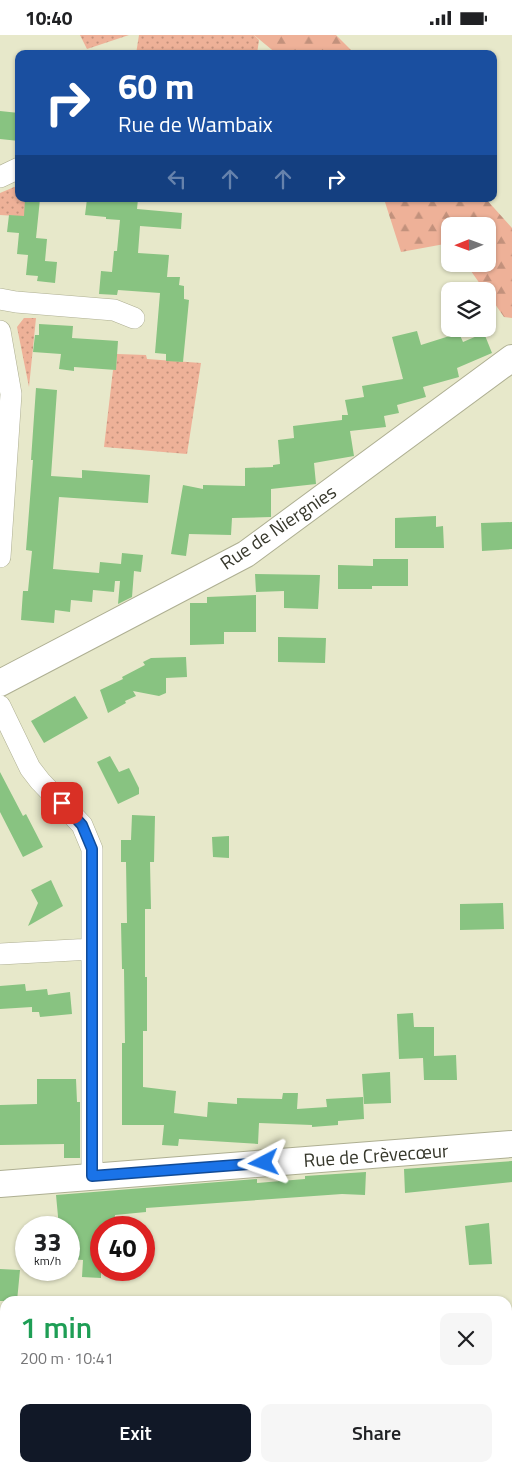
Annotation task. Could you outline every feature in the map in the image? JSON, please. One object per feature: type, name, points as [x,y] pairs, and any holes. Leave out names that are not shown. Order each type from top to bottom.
[{"type":"street","points":[[0,177],[15,170]]},
{"type":"street","points":[[0,299],[114,310],[134,318]]},
{"type":"street","points":[[0,331],[11,394],[5,425],[0,557]]},
{"type":"street","name":"Rue de Niergnies","points":[[0,683],[246,553],[512,358]]},
{"type":"street","points":[[0,706],[30,768],[82,825],[92,849],[92,1176]]},
{"type":"street","points":[[0,954],[92,949]]},
{"type":"street","name":"Rue de Crèvecœur","points":[[0,1183],[512,1144]]},
{"type":"green space","points":[[80,35],[129,35],[87,49]]},
{"type":"green space","points":[[139,35],[254,35],[259,40],[258,50],[137,50]]},
{"type":"green space","points":[[254,35],[336,35],[351,50],[272,50]]},
{"type":"green space","points":[[15,187],[15,202],[36,202],[34,217],[0,215],[0,193]]},
{"type":"green space","points":[[385,202],[489,202],[512,228],[512,318],[504,317],[496,306],[496,282],[479,282],[472,273],[496,273],[496,217],[441,217],[441,245],[401,252]]},
{"type":"green space","points":[[24,318],[36,318],[29,387],[17,327]]},
{"type":"green space","points":[[117,354],[146,355],[147,359],[201,363],[187,454],[104,447],[113,370],[116,369]]},
{"type":"building","points":[[0,111],[15,113],[15,141],[0,139]]},
{"type":"building","points":[[25,202],[40,202],[36,238],[47,239],[45,261],[57,262],[55,283],[37,281],[38,276],[26,275],[28,255],[17,254],[19,233],[7,232],[9,215],[24,216]]},
{"type":"building","points":[[87,202],[138,202],[137,209],[182,213],[181,229],[140,226],[138,253],[169,255],[167,277],[180,277],[179,285],[184,286],[184,299],[189,300],[183,362],[166,361],[166,354],[155,353],[160,293],[118,290],[117,295],[99,294],[101,271],[112,272],[114,251],[117,251],[120,220],[85,215]]},
{"type":"building","points":[[39,324],[73,326],[72,338],[118,341],[116,370],[74,367],[74,371],[59,369],[61,354],[33,352],[35,335],[39,335]]},
{"type":"building","points":[[417,331],[421,345],[446,337],[461,337],[463,342],[475,337],[486,337],[492,353],[457,368],[459,377],[423,387],[426,397],[397,405],[399,413],[384,416],[386,427],[350,431],[354,456],[314,463],[316,484],[271,489],[271,517],[232,518],[231,535],[189,534],[186,556],[171,554],[183,485],[203,489],[203,485],[245,486],[245,468],[273,467],[273,465],[280,464],[278,440],[294,438],[293,426],[342,420],[342,415],[348,415],[345,400],[364,397],[362,386],[403,379],[392,337]]},
{"type":"building","points":[[36,388],[57,390],[51,476],[82,478],[82,470],[150,475],[148,503],[59,497],[53,569],[99,573],[100,562],[121,564],[122,553],[143,555],[141,572],[134,571],[132,597],[118,604],[120,581],[115,581],[114,592],[93,590],[92,602],[71,600],[70,612],[55,610],[54,623],[21,620],[23,591],[28,591],[32,551],[26,550]]},
{"type":"building","points":[[436,516],[436,527],[443,526],[444,548],[395,548],[395,518]]},
{"type":"building","points":[[512,522],[512,549],[482,551],[481,523]]},
{"type":"building","points":[[373,559],[408,559],[408,586],[372,586],[372,589],[338,589],[338,565],[373,566]]},
{"type":"building","points":[[255,574],[320,575],[318,609],[284,608],[284,591],[256,592]]},
{"type":"building","points":[[256,595],[256,632],[224,632],[224,644],[190,645],[190,603],[207,603],[207,597]]},
{"type":"building","points":[[278,637],[326,638],[325,663],[278,662]]},
{"type":"building","points":[[186,657],[187,677],[166,678],[166,693],[159,696],[133,691],[136,696],[108,713],[100,690],[123,679],[122,677],[145,665],[143,662],[151,658]]},
{"type":"building","points":[[75,696],[88,718],[44,743],[31,721]]},
{"type":"building","points":[[110,756],[119,772],[129,768],[139,788],[139,794],[118,804],[97,762]]},
{"type":"building","points":[[0,772],[23,816],[26,814],[43,847],[23,857],[0,812]]},
{"type":"building","points":[[132,815],[155,816],[154,862],[150,862],[151,909],[145,909],[147,1031],[143,1031],[143,1087],[176,1091],[174,1113],[207,1117],[208,1102],[237,1104],[237,1098],[282,1099],[283,1093],[298,1093],[297,1109],[327,1107],[326,1099],[363,1097],[364,1119],[338,1121],[338,1125],[312,1127],[312,1125],[259,1123],[258,1144],[179,1139],[178,1146],[162,1145],[164,1125],[122,1125],[122,1043],[125,1043],[121,923],[127,923],[126,862],[121,862],[121,840],[131,840]]},
{"type":"building","points":[[229,836],[229,858],[213,857],[212,837]]},
{"type":"building","points":[[51,880],[63,906],[28,926],[38,903],[31,890]]},
{"type":"building","points":[[503,903],[504,929],[460,930],[460,904]]},
{"type":"building","points":[[25,984],[26,991],[47,989],[48,995],[70,992],[72,1014],[40,1017],[39,1012],[32,1012],[32,1007],[0,1009],[0,986]]},
{"type":"building","points":[[413,1013],[414,1027],[434,1027],[434,1056],[456,1055],[457,1080],[424,1080],[423,1058],[399,1059],[397,1014]]},
{"type":"building","points":[[390,1072],[391,1103],[364,1104],[362,1074]]},
{"type":"building","points":[[37,1079],[76,1079],[77,1102],[80,1102],[80,1158],[64,1158],[64,1144],[0,1145],[0,1105],[37,1104]]},
{"type":"building","points":[[512,1161],[512,1182],[405,1193],[404,1169]]},
{"type":"building","points":[[366,1172],[365,1195],[342,1194],[146,1208],[146,1212],[115,1216],[90,1216],[90,1277],[82,1277],[83,1260],[80,1260],[80,1216],[58,1216],[56,1195],[257,1179],[257,1183],[305,1179],[305,1176]]},
{"type":"building","points":[[489,1223],[492,1264],[469,1265],[465,1226]]},
{"type":"building","points":[[0,1269],[15,1270],[15,1281],[19,1281],[17,1296],[0,1296]]},
{"type":"route","points":[[62,803],[82,825],[92,849],[92,1176],[264,1163]]}]
